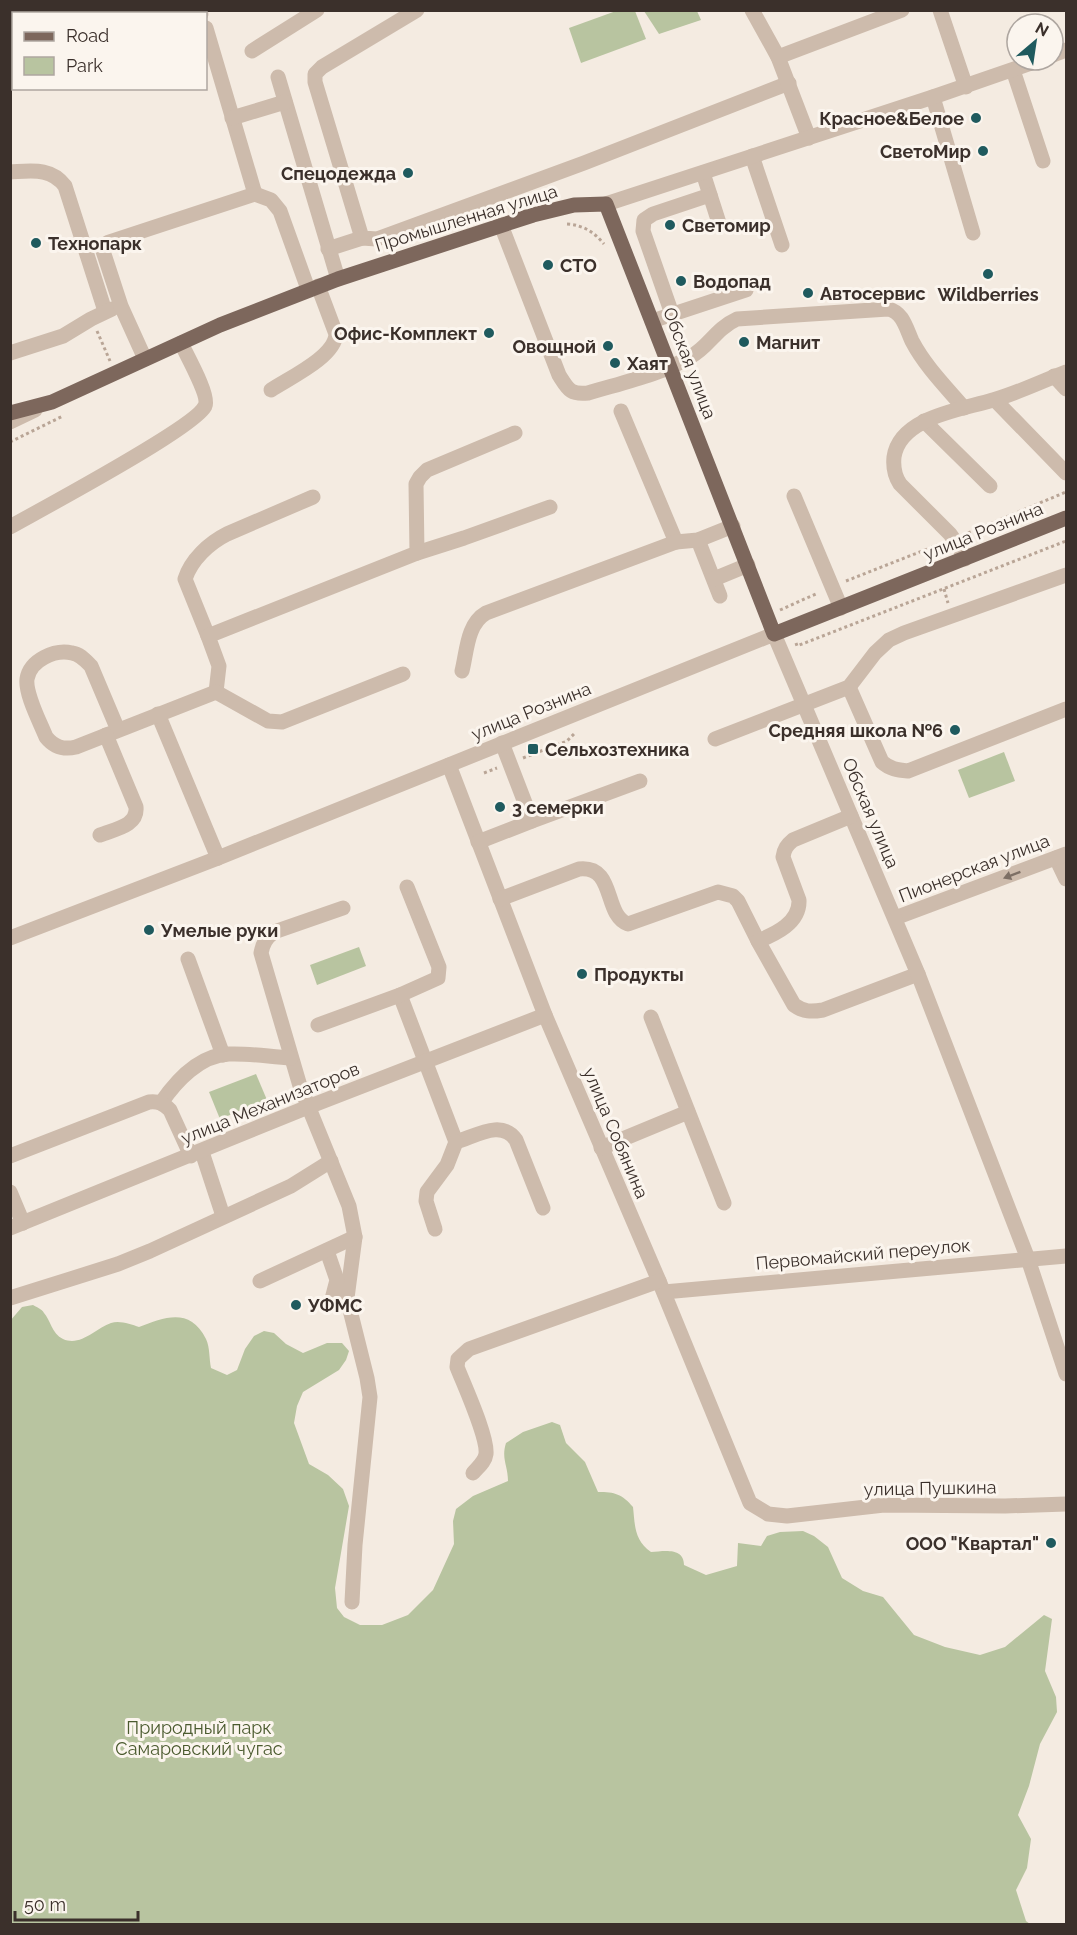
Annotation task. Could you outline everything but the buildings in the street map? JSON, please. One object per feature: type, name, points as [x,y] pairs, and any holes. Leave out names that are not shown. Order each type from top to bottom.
[{"type":"main road","name":"Промышленная улица","points":[[10,413],[52,402],[181,342],[338,279],[561,207],[606,204]]},
{"type":"main road","name":"Обская улица","points":[[606,204],[774,634]]},
{"type":"main road","name":"улица Рознина","points":[[774,634],[1066,518]]},
{"type":"street","points":[[252,51],[317,10]]},
{"type":"street","points":[[362,238],[315,82],[315,75],[322,67],[417,10]]},
{"type":"street","points":[[752,10],[778,57],[809,138]]},
{"type":"street","points":[[778,57],[902,10]]},
{"type":"street","points":[[940,10],[966,87]]},
{"type":"street","points":[[207,31],[255,194]]},
{"type":"street","name":"Промышленная улица","points":[[606,204],[1007,72]]},
{"type":"street","points":[[1014,72],[1043,161]]},
{"type":"street","points":[[278,77],[338,279]]},
{"type":"street","points":[[328,249],[362,238],[377,239],[584,163],[789,83]]},
{"type":"street","points":[[933,98],[973,233]]},
{"type":"street","points":[[232,118],[285,102]]},
{"type":"street","points":[[752,156],[782,245]]},
{"type":"street","points":[[10,172],[50,173],[59,177],[65,186],[98,315]]},
{"type":"street","points":[[703,173],[720,226]]},
{"type":"street","points":[[145,359],[121,306],[104,245],[255,194],[271,200],[280,211],[313,288],[336,334],[336,340],[327,354],[271,390]]},
{"type":"street","points":[[672,314],[643,231],[644,220],[653,214],[710,195]]},
{"type":"street","points":[[501,225],[559,375],[571,391],[578,394],[588,393],[670,367],[693,356],[720,328],[737,319],[888,309],[894,310],[901,316],[923,359],[964,408]]},
{"type":"street","points":[[652,321],[746,290]]},
{"type":"street","points":[[643,298],[664,291]]},
{"type":"street","points":[[10,352],[63,336],[98,315],[121,306]]},
{"type":"street","points":[[10,527],[165,438],[200,413],[205,407],[206,396],[181,342]]},
{"type":"street","points":[[965,559],[954,538],[900,484],[895,476],[894,460],[898,444],[913,428],[924,421],[995,400],[1060,374],[1066,388]]},
{"type":"street","points":[[995,400],[1066,473]]},
{"type":"street","name":"Промышленная улица","points":[[10,422],[52,402]]},
{"type":"street","points":[[621,411],[676,542]]},
{"type":"street","points":[[924,421],[990,486]]},
{"type":"street","points":[[417,553],[417,484],[420,477],[428,470],[515,433]]},
{"type":"street","points":[[794,496],[841,608]]},
{"type":"street","points":[[216,692],[219,666],[185,583],[187,573],[203,552],[218,538],[313,498]]},
{"type":"street","points":[[208,636],[417,553],[550,507]]},
{"type":"street","points":[[462,671],[472,627],[479,617],[676,542],[698,540],[733,526]]},
{"type":"street","points":[[698,540],[720,596]]},
{"type":"street","points":[[714,579],[748,565]]},
{"type":"street","points":[[715,739],[849,687],[875,653],[889,640],[953,614],[1066,574]]},
{"type":"street","name":"Обская улица","points":[[774,634],[918,974],[1028,1259],[1066,1374]]},
{"type":"street","name":"улица Рознина","points":[[10,938],[218,858],[774,634]]},
{"type":"street","points":[[100,835],[130,823],[135,820],[137,814],[136,807],[112,733],[91,666],[74,653],[62,651],[40,659],[27,677],[27,688],[46,737],[51,743],[67,749],[112,733],[216,692],[268,721],[282,722],[403,674]]},
{"type":"street","points":[[849,687],[882,762],[898,771],[908,771],[1066,709]]},
{"type":"street","points":[[158,714],[218,858]]},
{"type":"street","points":[[502,744],[532,821]]},
{"type":"street","name":"улица Собянина","points":[[449,765],[545,1015],[662,1286],[746,1498],[759,1510]]},
{"type":"street","points":[[478,842],[640,781]]},
{"type":"street","points":[[758,941],[782,930],[799,906],[799,900],[783,857],[788,844],[851,816]]},
{"type":"street","points":[[1061,856],[1066,879]]},
{"type":"street","name":"Пионерская улица","points":[[895,918],[1061,856]]},
{"type":"street","points":[[500,899],[579,869],[588,868],[603,879],[619,918],[628,924],[718,892],[726,892],[738,901],[794,1005],[803,1011],[823,1010],[918,974]]},
{"type":"street","points":[[318,1025],[400,995],[438,978],[439,967],[407,887]]},
{"type":"street","points":[[343,908],[274,932],[262,945],[263,962],[291,1058],[308,1107],[349,1206],[355,1237],[346,1298],[368,1378],[370,1397],[355,1545],[352,1602]]},
{"type":"street","points":[[188,959],[223,1055]]},
{"type":"street","points":[[400,995],[456,1142],[447,1165],[427,1192],[426,1201],[435,1228]]},
{"type":"street","name":"улица Механизаторов","points":[[17,1226],[308,1107],[545,1015]]},
{"type":"street","points":[[651,1017],[724,1203]]},
{"type":"street","points":[[161,1103],[172,1087],[188,1073],[205,1062],[223,1055],[291,1058]]},
{"type":"street","points":[[10,1156],[156,1101],[170,1110],[211,1182],[224,1216]]},
{"type":"street","points":[[601,1148],[688,1112]]},
{"type":"street","points":[[456,1142],[495,1129],[504,1129],[511,1133],[543,1208]]},
{"type":"street","points":[[10,1298],[129,1260],[291,1186],[331,1161]]},
{"type":"street","points":[[10,1192],[17,1226]]},
{"type":"street","points":[[260,1281],[355,1237]]},
{"type":"street","points":[[327,1251],[337,1280],[331,1303]]},
{"type":"street","name":"Первомайский переулок","points":[[473,1473],[483,1462],[487,1452],[478,1419],[457,1367],[458,1359],[463,1352],[502,1336],[662,1286],[1066,1256]]},
{"type":"street","name":"улица Пушкина","points":[[759,1510],[776,1516],[788,1516],[884,1505],[1066,1504]]},
{"type":"path","points":[[98,315],[116,372]]},
{"type":"path","points":[[1066,492],[783,608],[797,646],[944,592],[1066,541]]},
{"type":"green space","points":[[616,11],[635,11],[646,39],[581,63],[569,28]]},
{"type":"green space","points":[[644,11],[697,11],[701,20],[659,34]]},
{"type":"green space","points":[[1004,752],[1015,781],[969,798],[958,770]]},
{"type":"green space","points":[[359,947],[366,966],[317,985],[310,965]]},
{"type":"green space","points":[[256,1074],[267,1100],[220,1119],[209,1092]]},
{"type":"green space","name":"Природный парк Самаровский чугас","points":[[33,1305],[43,1312],[59,1337],[70,1341],[82,1339],[114,1322],[139,1327],[167,1318],[185,1319],[200,1329],[206,1339],[211,1368],[227,1375],[237,1370],[245,1349],[254,1336],[264,1331],[274,1333],[286,1344],[303,1353],[327,1343],[342,1343],[349,1351],[346,1360],[339,1370],[303,1392],[297,1406],[294,1423],[309,1464],[328,1475],[343,1489],[349,1506],[335,1588],[337,1608],[344,1617],[360,1625],[382,1625],[408,1615],[433,1590],[454,1544],[453,1521],[456,1509],[473,1496],[508,1481],[504,1458],[506,1443],[523,1432],[552,1422],[560,1425],[566,1443],[585,1462],[598,1492],[618,1495],[633,1507],[636,1532],[645,1547],[651,1552],[672,1551],[677,1553],[681,1555],[684,1565],[706,1575],[737,1566],[738,1543],[761,1546],[767,1536],[780,1532],[803,1531],[828,1547],[842,1578],[863,1591],[883,1597],[914,1635],[945,1647],[980,1655],[1005,1647],[1044,1615],[1052,1619],[1045,1671],[1056,1697],[1057,1712],[1040,1744],[1029,1786],[1018,1815],[1031,1839],[1027,1868],[1016,1890],[1026,1921],[1030,1924],[11,1924],[10,1321],[22,1307]]},
{"type":"place","name":"Красное&Белое","points":[[976,118]]},
{"type":"place","name":"СветоМир","points":[[983,151]]},
{"type":"place","name":"Спецодежда","points":[[408,173]]},
{"type":"place","name":"Светомир","points":[[670,225]]},
{"type":"place","name":"Технопарк","points":[[36,243]]},
{"type":"place","name":"СТО","points":[[548,265]]},
{"type":"place","name":"Wildberries","points":[[988,274]]},
{"type":"place","name":"Водопад","points":[[681,281]]},
{"type":"place","name":"Автосервис","points":[[808,293]]},
{"type":"place","name":"Офис-Комплект","points":[[489,333]]},
{"type":"place","name":"Магнит","points":[[744,342]]},
{"type":"place","name":"Овощной","points":[[608,346]]},
{"type":"place","name":"Хаят","points":[[615,363]]},
{"type":"place","name":"Средняя школа №6","points":[[955,730]]},
{"type":"place","name":"Сельхозтехника","points":[[533,749]]},
{"type":"place","name":"3 семерки","points":[[500,807]]},
{"type":"place","name":"Умелые руки","points":[[149,930]]},
{"type":"place","name":"Продукты","points":[[582,974]]},
{"type":"place","name":"УФМС","points":[[296,1305]]},
{"type":"place","name":"ООО \"Квартал\"","points":[[1051,1543]]}]
